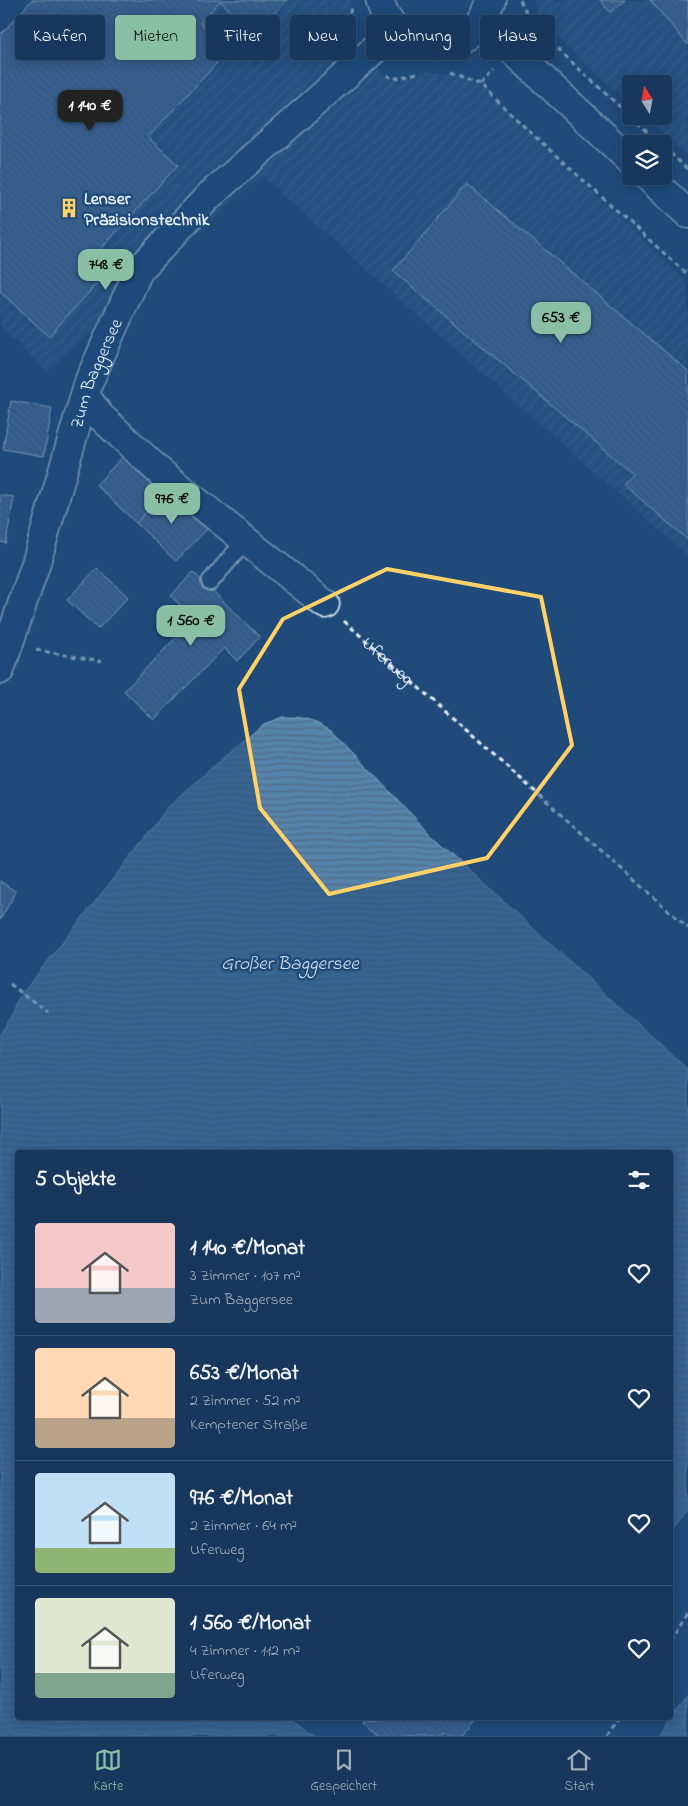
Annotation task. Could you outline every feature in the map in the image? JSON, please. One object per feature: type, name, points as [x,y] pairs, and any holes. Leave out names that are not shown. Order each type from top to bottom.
[{"type":"street","points":[[380,0],[386,15]]},
{"type":"street","points":[[470,29],[486,11],[622,152]]},
{"type":"street","name":"Zum Baggersee","points":[[4,658],[36,563],[89,381],[139,270],[209,196],[366,57]]},
{"type":"street","points":[[657,185],[688,214]]},
{"type":"street","points":[[85,395],[99,415],[160,472],[325,604]]},
{"type":"lane","points":[[210,582],[246,540]]},
{"type":"path","points":[[520,0],[532,25],[650,135]]},
{"type":"path","points":[[370,60],[392,79],[427,71]]},
{"type":"path","points":[[444,73],[453,74],[481,86],[688,275]]},
{"type":"path","points":[[672,155],[688,170]]},
{"type":"path","name":"Uferweg","points":[[325,604],[688,928]]},
{"type":"path","points":[[4,658],[102,661]]},
{"type":"path","points":[[10,984],[48,1012]]},
{"type":"path","points":[[673,1636],[688,1613]]},
{"type":"path","points":[[607,1736],[619,1720]]},
{"type":"highlighted area","points":[[387,569],[541,597],[572,745],[487,858],[329,894],[260,808],[239,689],[283,619]]},
{"type":"shaded area","points":[[31,0],[351,0],[352,4],[349,15],[290,15],[290,60],[356,60],[356,49],[366,60],[392,81],[428,71],[454,75],[481,86],[688,283],[688,556],[261,176],[47,372],[0,327],[0,34],[15,18],[15,60],[105,60],[105,15],[17,15]]},
{"type":"shaded area","points":[[534,0],[688,0],[688,157],[672,142],[672,135],[664,135],[654,125],[672,125],[672,75],[622,75],[622,97],[555,36],[555,15],[538,15]]},
{"type":"water","name":"Großer Baggersee","points":[[283,717],[297,717],[319,723],[331,730],[431,835],[688,1071],[688,1510],[673,1531],[673,1150],[15,1150],[15,1720],[294,1720],[314,1736],[0,1736],[0,1034],[12,1016],[20,996],[144,840],[167,808],[264,724]]},
{"type":"water","points":[[688,1695],[688,1736],[660,1736],[671,1720],[673,1720],[673,1717]]},
{"type":"building","name":"Lenser Präzisionstechnik","points":[[32,0],[287,0],[273,15],[235,15],[220,1],[200,23],[206,29],[206,60],[220,60],[148,137],[178,165],[99,251],[114,265],[49,336],[0,292],[0,35],[15,19],[15,60],[105,60],[105,15],[18,15]]},
{"type":"building","points":[[600,0],[625,0],[610,12]]},
{"type":"building","points":[[650,0],[688,0],[688,45]]},
{"type":"building","points":[[467,184],[688,371],[688,540],[623,484],[632,473],[393,271]]},
{"type":"building","points":[[11,401],[52,408],[44,456],[3,449]]},
{"type":"building","points":[[128,451],[168,489],[136,523],[96,485]]},
{"type":"building","points":[[168,489],[209,527],[176,561],[136,523]]},
{"type":"building","points":[[0,495],[14,497],[6,543],[0,542]]},
{"type":"building","points":[[97,568],[128,597],[98,629],[67,600]]},
{"type":"building","points":[[193,572],[260,637],[237,661],[224,648],[154,720],[124,691],[194,619],[171,596]]},
{"type":"building","points":[[0,881],[16,892],[0,920]]},
{"type":"building","points":[[475,1720],[462,1736],[452,1736],[446,1731],[441,1736],[380,1736],[362,1721]]},
{"type":"place","name":"Lenser Präzisionstechnik","points":[[69,208]]}]
